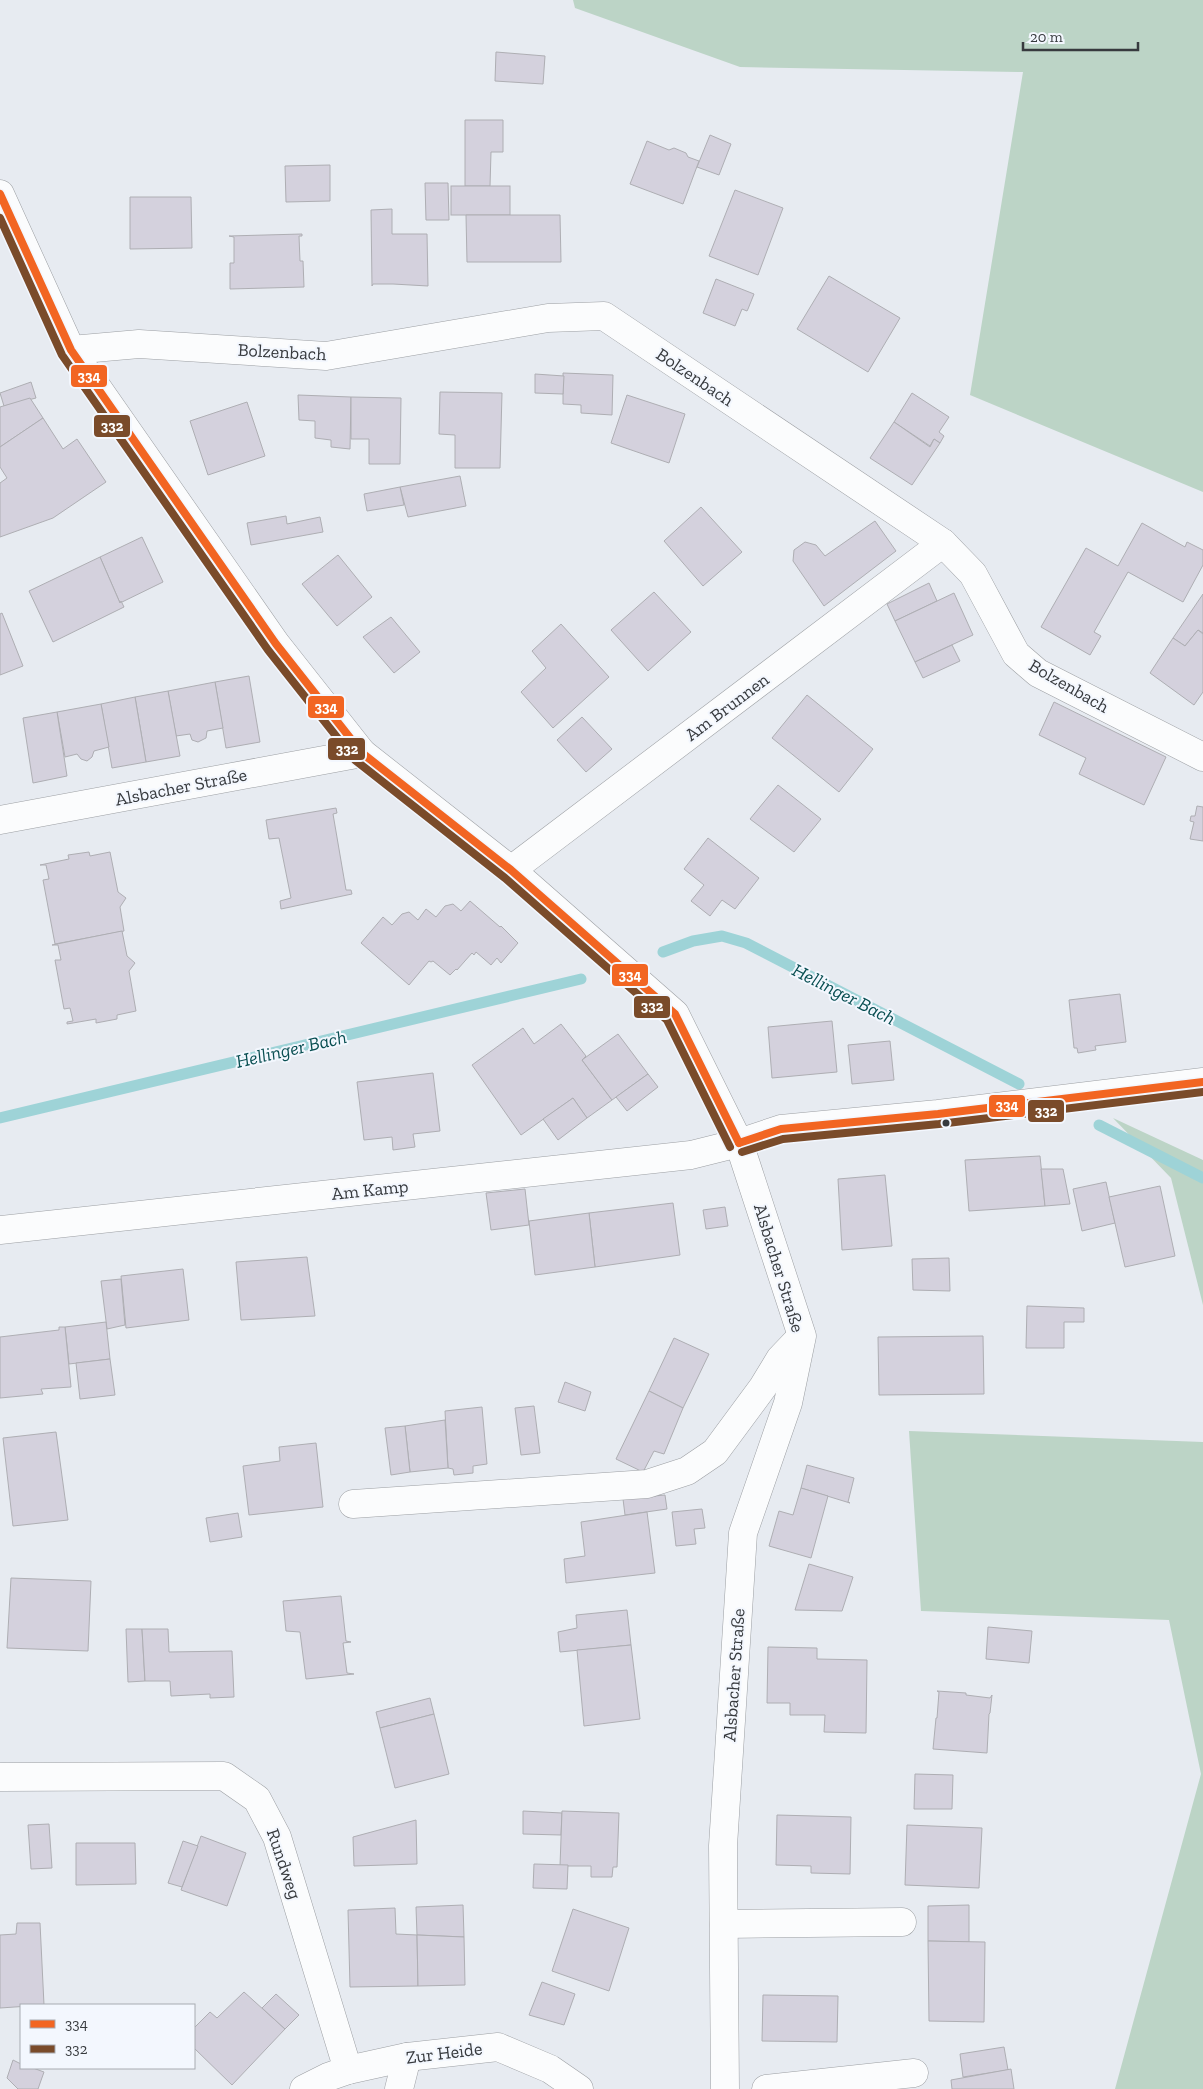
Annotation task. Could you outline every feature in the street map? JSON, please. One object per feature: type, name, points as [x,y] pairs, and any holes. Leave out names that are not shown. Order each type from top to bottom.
[{"type":"street","name":"Alsbacher Straße","points":[[0,194],[71,350],[276,644],[362,753],[510,870],[675,1014],[740,1143],[802,1336],[788,1403],[742,1533],[723,1846],[726,2089]]},
{"type":"street","name":"Bolzenbach","points":[[71,350],[139,344],[326,356],[548,318],[604,316],[943,543],[973,574],[1016,654],[1038,673],[1203,757]]},
{"type":"street","name":"Am Brunnen","points":[[510,870],[943,543]]},
{"type":"street","name":"Alsbacher Straße","points":[[0,820],[362,753]]},
{"type":"street","name":"Am Kamp","points":[[0,1230],[690,1155],[740,1143],[781,1129],[938,1114],[1203,1082]]},
{"type":"street","points":[[352,1504],[647,1484],[687,1471],[715,1452],[763,1387],[780,1359],[802,1336]]},
{"type":"street","name":"Rundweg","points":[[0,1777],[224,1776],[257,1799],[277,1837],[348,2070]]},
{"type":"street","points":[[724,1924],[902,1922]]},
{"type":"street","name":"Zur Heide","points":[[304,2089],[328,2077],[348,2070],[406,2057],[498,2047],[550,2069],[579,2089]]},
{"type":"street","points":[[399,2089],[406,2057]]},
{"type":"street","points":[[766,2089],[914,2073]]},
{"type":"green space","points":[[573,0],[1203,0],[1203,492],[970,395],[1023,72],[740,67],[575,8]]},
{"type":"green space","points":[[1113,1118],[1203,1160],[1203,1305],[1171,1178]]},
{"type":"green space","points":[[909,1431],[1203,1442],[1203,2089],[1115,2089],[1201,1774],[1169,1620],[921,1611]]},
{"type":"building","points":[[496,52],[545,56],[543,84],[495,81]]},
{"type":"building","points":[[465,120],[503,120],[503,152],[491,152],[490,186],[465,186]]},
{"type":"building","points":[[710,135],[731,144],[719,175],[697,167]]},
{"type":"building","points":[[647,141],[669,150],[674,148],[686,153],[688,157],[699,161],[683,204],[630,184]]},
{"type":"building","points":[[330,165],[330,201],[286,202],[285,166]]},
{"type":"building","points":[[425,183],[448,183],[449,220],[426,220]]},
{"type":"building","points":[[451,186],[510,186],[510,215],[451,215]]},
{"type":"building","points":[[735,190],[783,208],[758,275],[709,256]]},
{"type":"building","points":[[130,197],[191,197],[192,248],[130,249]]},
{"type":"building","points":[[392,209],[392,234],[427,234],[428,286],[373,284],[372,286],[371,210]]},
{"type":"building","points":[[466,215],[560,215],[561,262],[467,262]]},
{"type":"building","points":[[302,234],[302,236],[299,236],[300,261],[303,261],[304,287],[230,289],[230,263],[234,263],[234,237],[229,236]]},
{"type":"building","points":[[829,276],[900,318],[868,372],[797,329]]},
{"type":"building","points":[[716,279],[754,294],[747,311],[742,309],[735,326],[703,313]]},
{"type":"building","points":[[563,373],[613,375],[612,415],[581,413],[581,405],[563,404]]},
{"type":"building","points":[[535,374],[564,376],[563,394],[535,393]]},
{"type":"building","points":[[31,382],[36,398],[4,406],[0,393]]},
{"type":"building","points":[[440,392],[502,393],[500,468],[455,468],[455,435],[439,434]]},
{"type":"building","points":[[912,393],[949,417],[939,432],[944,436],[940,443],[934,439],[930,446],[894,422]]},
{"type":"building","points":[[298,395],[351,397],[350,449],[331,447],[331,440],[315,438],[315,421],[299,420]]},
{"type":"building","points":[[627,395],[685,414],[669,463],[611,443]]},
{"type":"building","points":[[351,397],[401,398],[400,464],[369,464],[369,439],[351,439]]},
{"type":"building","points":[[30,398],[43,418],[0,447],[0,407]]},
{"type":"building","points":[[247,402],[265,456],[208,475],[190,421]]},
{"type":"building","points":[[43,418],[63,449],[77,439],[106,482],[53,518],[0,537],[0,483],[7,478],[0,467],[0,447]]},
{"type":"building","points":[[894,422],[930,447],[934,439],[940,443],[912,485],[870,458]]},
{"type":"building","points":[[460,476],[466,506],[408,517],[400,487]]},
{"type":"building","points":[[400,487],[404,505],[367,511],[364,494]]},
{"type":"building","points":[[701,507],[742,552],[703,586],[664,541]]},
{"type":"building","points":[[286,516],[287,524],[320,517],[323,532],[251,545],[247,523]]},
{"type":"building","points":[[875,521],[896,551],[824,606],[793,561],[794,550],[805,542],[816,545],[825,556]]},
{"type":"building","points":[[1142,523],[1185,547],[1187,542],[1203,550],[1203,565],[1183,602],[1128,572],[1094,632],[1101,636],[1090,655],[1041,627],[1086,548],[1118,566]]},
{"type":"building","points":[[142,537],[163,582],[120,603],[100,557]]},
{"type":"building","points":[[338,555],[372,597],[337,626],[302,584]]},
{"type":"building","points":[[100,557],[120,603],[121,601],[124,607],[53,642],[29,591]]},
{"type":"building","points":[[929,583],[937,601],[895,621],[887,604]]},
{"type":"building","points":[[654,592],[691,632],[648,671],[611,630]]},
{"type":"building","points":[[954,593],[973,635],[915,662],[895,621]]},
{"type":"building","points":[[1203,594],[1203,633],[1198,630],[1185,646],[1173,638]]},
{"type":"building","points":[[2,613],[23,666],[0,675],[0,614]]},
{"type":"building","points":[[391,617],[420,652],[394,673],[363,637]]},
{"type":"building","points":[[561,624],[609,677],[553,728],[521,692],[546,668],[532,651]]},
{"type":"building","points":[[1198,630],[1203,634],[1203,692],[1194,705],[1150,673],[1173,638],[1185,646]]},
{"type":"building","points":[[952,645],[960,661],[923,678],[915,662]]},
{"type":"building","points":[[249,676],[260,742],[226,748],[215,682]]},
{"type":"building","points":[[215,682],[223,728],[207,731],[206,738],[198,742],[192,740],[190,734],[176,736],[168,691]]},
{"type":"building","points":[[168,691],[180,756],[146,762],[135,697]]},
{"type":"building","points":[[807,695],[873,749],[839,792],[772,738]]},
{"type":"building","points":[[135,697],[146,762],[112,768],[101,704]]},
{"type":"building","points":[[1054,702],[1166,757],[1144,805],[1079,774],[1086,758],[1039,735]]},
{"type":"building","points":[[101,704],[109,747],[94,751],[92,757],[87,761],[81,759],[77,754],[65,757],[57,712]]},
{"type":"building","points":[[57,712],[67,776],[33,783],[23,718]]},
{"type":"building","points":[[582,717],[612,749],[586,772],[557,740]]},
{"type":"building","points":[[778,785],[821,819],[794,852],[750,819]]},
{"type":"building","points":[[1197,806],[1203,807],[1203,841],[1190,839],[1194,822],[1190,821],[1191,816],[1195,816]]},
{"type":"building","points":[[336,808],[337,813],[333,814],[346,890],[351,890],[352,894],[281,909],[280,901],[291,898],[279,838],[269,839],[266,820]]},
{"type":"building","points":[[708,838],[759,878],[735,909],[722,900],[710,916],[691,901],[704,885],[684,869]]},
{"type":"building","points":[[89,852],[90,856],[110,852],[118,892],[126,898],[120,907],[124,931],[55,944],[43,880],[49,879],[46,865],[40,865],[69,859],[68,855]]},
{"type":"building","points":[[470,901],[501,926],[518,943],[501,963],[497,958],[491,965],[476,952],[474,955],[472,953],[450,975],[433,961],[429,961],[409,985],[361,943],[383,917],[392,925],[402,914],[409,912],[418,920],[426,909],[436,917],[445,906],[453,904],[461,911]]},
{"type":"building","points":[[122,931],[127,956],[135,963],[129,971],[136,1011],[117,1015],[117,1019],[96,1023],[96,1019],[67,1024],[67,1022],[73,1021],[70,1008],[64,1009],[55,960],[61,960],[58,945],[52,945]]},
{"type":"building","points":[[1120,994],[1126,1042],[1095,1046],[1096,1050],[1078,1053],[1077,1048],[1074,1048],[1069,1000]]},
{"type":"building","points":[[832,1021],[837,1072],[772,1078],[768,1027]]},
{"type":"building","points":[[561,1024],[586,1056],[582,1060],[612,1100],[587,1118],[573,1098],[521,1135],[472,1065],[523,1028],[534,1044]]},
{"type":"building","points":[[618,1034],[648,1074],[612,1100],[582,1060]]},
{"type":"building","points":[[890,1041],[894,1080],[852,1084],[848,1045]]},
{"type":"building","points":[[433,1073],[440,1131],[413,1134],[415,1147],[393,1150],[392,1137],[364,1140],[357,1082]]},
{"type":"building","points":[[648,1074],[658,1087],[627,1111],[616,1097]]},
{"type":"building","points":[[573,1098],[587,1118],[558,1140],[543,1119]]},
{"type":"building","points":[[1040,1156],[1045,1206],[969,1211],[965,1160]]},
{"type":"building","points":[[1041,1169],[1063,1169],[1070,1204],[1045,1206]]},
{"type":"building","points":[[885,1175],[892,1246],[842,1250],[838,1179]]},
{"type":"building","points":[[1106,1182],[1115,1223],[1082,1231],[1073,1189]]},
{"type":"building","points":[[1160,1186],[1175,1256],[1125,1267],[1109,1197]]},
{"type":"building","points":[[525,1189],[529,1225],[491,1230],[486,1193]]},
{"type":"building","points":[[673,1203],[680,1255],[595,1267],[589,1213]]},
{"type":"building","points":[[725,1207],[728,1226],[706,1229],[703,1210]]},
{"type":"building","points":[[589,1213],[595,1267],[535,1275],[529,1221]]},
{"type":"building","points":[[307,1257],[315,1316],[241,1320],[236,1262]]},
{"type":"building","points":[[949,1258],[950,1291],[913,1290],[912,1259]]},
{"type":"building","points":[[183,1269],[189,1320],[126,1328],[121,1276]]},
{"type":"building","points":[[121,1279],[125,1325],[107,1329],[101,1281]]},
{"type":"building","points":[[1027,1306],[1084,1308],[1084,1322],[1064,1322],[1064,1348],[1026,1348]]},
{"type":"building","points":[[106,1322],[110,1359],[69,1364],[65,1327]]},
{"type":"building","points":[[59,1327],[65,1327],[71,1387],[41,1389],[43,1394],[0,1398],[0,1337],[59,1330]]},
{"type":"building","points":[[983,1336],[984,1394],[879,1395],[878,1337]]},
{"type":"building","points":[[674,1338],[709,1354],[683,1408],[649,1391]]},
{"type":"building","points":[[110,1359],[115,1395],[80,1399],[76,1363]]},
{"type":"building","points":[[565,1382],[591,1392],[585,1411],[558,1402]]},
{"type":"building","points":[[649,1391],[683,1408],[664,1454],[654,1451],[643,1472],[616,1459]]},
{"type":"building","points":[[534,1406],[540,1453],[521,1455],[515,1408]]},
{"type":"building","points":[[482,1407],[487,1464],[473,1466],[473,1473],[454,1475],[453,1469],[448,1468],[445,1411]]},
{"type":"building","points":[[445,1420],[448,1468],[410,1472],[405,1426]]},
{"type":"building","points":[[405,1426],[410,1472],[391,1475],[385,1428]]},
{"type":"building","points":[[56,1432],[68,1520],[13,1526],[3,1438]]},
{"type":"building","points":[[316,1443],[323,1507],[249,1515],[243,1466],[280,1461],[279,1447]]},
{"type":"building","points":[[807,1465],[854,1478],[848,1502],[850,1503],[801,1488]]},
{"type":"building","points":[[801,1488],[828,1496],[811,1558],[769,1546],[779,1511],[793,1515]]},
{"type":"building","points":[[665,1495],[667,1509],[625,1515],[623,1499]]},
{"type":"building","points":[[702,1509],[705,1528],[694,1529],[696,1544],[676,1546],[672,1512]]},
{"type":"building","points":[[647,1512],[655,1573],[566,1583],[564,1559],[585,1556],[581,1522]]},
{"type":"building","points":[[238,1513],[242,1537],[210,1542],[206,1518]]},
{"type":"building","points":[[809,1564],[853,1577],[842,1611],[795,1610]]},
{"type":"building","points":[[11,1578],[91,1581],[88,1651],[7,1648]]},
{"type":"building","points":[[341,1596],[346,1641],[351,1642],[343,1643],[347,1673],[354,1674],[306,1679],[300,1632],[286,1631],[283,1601]]},
{"type":"building","points":[[627,1610],[631,1645],[560,1652],[558,1632],[577,1628],[576,1615]]},
{"type":"building","points":[[988,1627],[1032,1631],[1029,1663],[986,1659]]},
{"type":"building","points":[[126,1629],[142,1629],[145,1681],[128,1682]]},
{"type":"building","points":[[142,1629],[168,1629],[169,1652],[232,1651],[234,1697],[210,1698],[210,1694],[171,1696],[170,1681],[145,1681]]},
{"type":"building","points":[[631,1645],[640,1719],[584,1726],[577,1650]]},
{"type":"building","points":[[768,1647],[817,1648],[817,1659],[867,1660],[866,1733],[824,1732],[825,1715],[790,1715],[790,1703],[767,1703]]},
{"type":"building","points":[[937,1691],[966,1693],[966,1695],[990,1698],[992,1695],[987,1753],[933,1749],[939,1692]]},
{"type":"building","points":[[430,1698],[434,1714],[380,1728],[376,1712]]},
{"type":"building","points":[[434,1714],[449,1774],[395,1788],[380,1728]]},
{"type":"building","points":[[915,1774],[953,1775],[952,1809],[914,1809]]},
{"type":"building","points":[[523,1811],[562,1813],[561,1835],[523,1834]]},
{"type":"building","points":[[562,1811],[619,1813],[617,1867],[613,1867],[612,1877],[591,1877],[591,1866],[560,1866]]},
{"type":"building","points":[[777,1815],[851,1817],[850,1874],[811,1873],[811,1866],[776,1865]]},
{"type":"building","points":[[416,1820],[417,1864],[354,1866],[353,1837]]},
{"type":"building","points":[[49,1824],[52,1868],[31,1869],[28,1825]]},
{"type":"building","points":[[907,1825],[982,1828],[979,1888],[905,1885]]},
{"type":"building","points":[[201,1836],[246,1853],[227,1906],[181,1890]]},
{"type":"building","points":[[183,1841],[198,1846],[182,1887],[168,1883]]},
{"type":"building","points":[[76,1843],[135,1843],[136,1884],[76,1885]]},
{"type":"building","points":[[534,1864],[568,1865],[567,1889],[533,1888]]},
{"type":"building","points":[[463,1905],[464,1937],[417,1935],[416,1907]]},
{"type":"building","points":[[969,1905],[969,1942],[928,1941],[928,1906]]},
{"type":"building","points":[[395,1908],[396,1934],[417,1935],[418,1986],[350,1987],[348,1910]]},
{"type":"building","points":[[573,1909],[629,1928],[609,1991],[552,1971]]},
{"type":"building","points":[[17,1923],[40,1923],[44,2004],[20,2004],[20,2007],[0,2008],[0,1935],[16,1934]]},
{"type":"building","points":[[417,1935],[464,1937],[465,1985],[418,1986]]},
{"type":"building","points":[[928,1941],[985,1942],[984,2022],[929,2021]]},
{"type":"building","points":[[542,1982],[575,1994],[564,2025],[529,2015]]},
{"type":"building","points":[[244,1992],[285,2029],[232,2085],[195,2049],[195,2027],[210,2012],[217,2018]]},
{"type":"building","points":[[276,1994],[299,2015],[285,2029],[262,2008]]},
{"type":"building","points":[[763,1995],[838,1996],[837,2042],[762,2041]]},
{"type":"building","points":[[1004,2047],[1008,2070],[963,2077],[960,2054]]},
{"type":"building","points":[[13,2060],[20,2064],[20,2069],[36,2069],[44,2072],[38,2089],[18,2089],[7,2078]]},
{"type":"building","points":[[1011,2069],[1014,2089],[952,2089],[951,2080]]},
{"type":"waterway","name":"Hellinger Bach","points":[[663,952],[693,941],[722,936],[746,943],[1019,1084]]},
{"type":"waterway","name":"Hellinger Bach","points":[[0,1118],[581,979]]},
{"type":"waterway","name":"Hellinger Bach","points":[[1099,1125],[1203,1178]]},
{"type":"transit line","name":"334","points":[[0,194],[71,350],[276,644],[362,753],[511,870],[675,1014],[739,1143]]},
{"type":"transit line","name":"332","points":[[0,218],[62,355],[268,650],[355,760],[505,878],[667,1020],[730,1147]]},
{"type":"transit line","name":"334","points":[[739,1143],[781,1129],[938,1114],[1203,1082]]},
{"type":"transit line","name":"332","points":[[742,1152],[783,1139],[939,1124],[1203,1092]]}]
